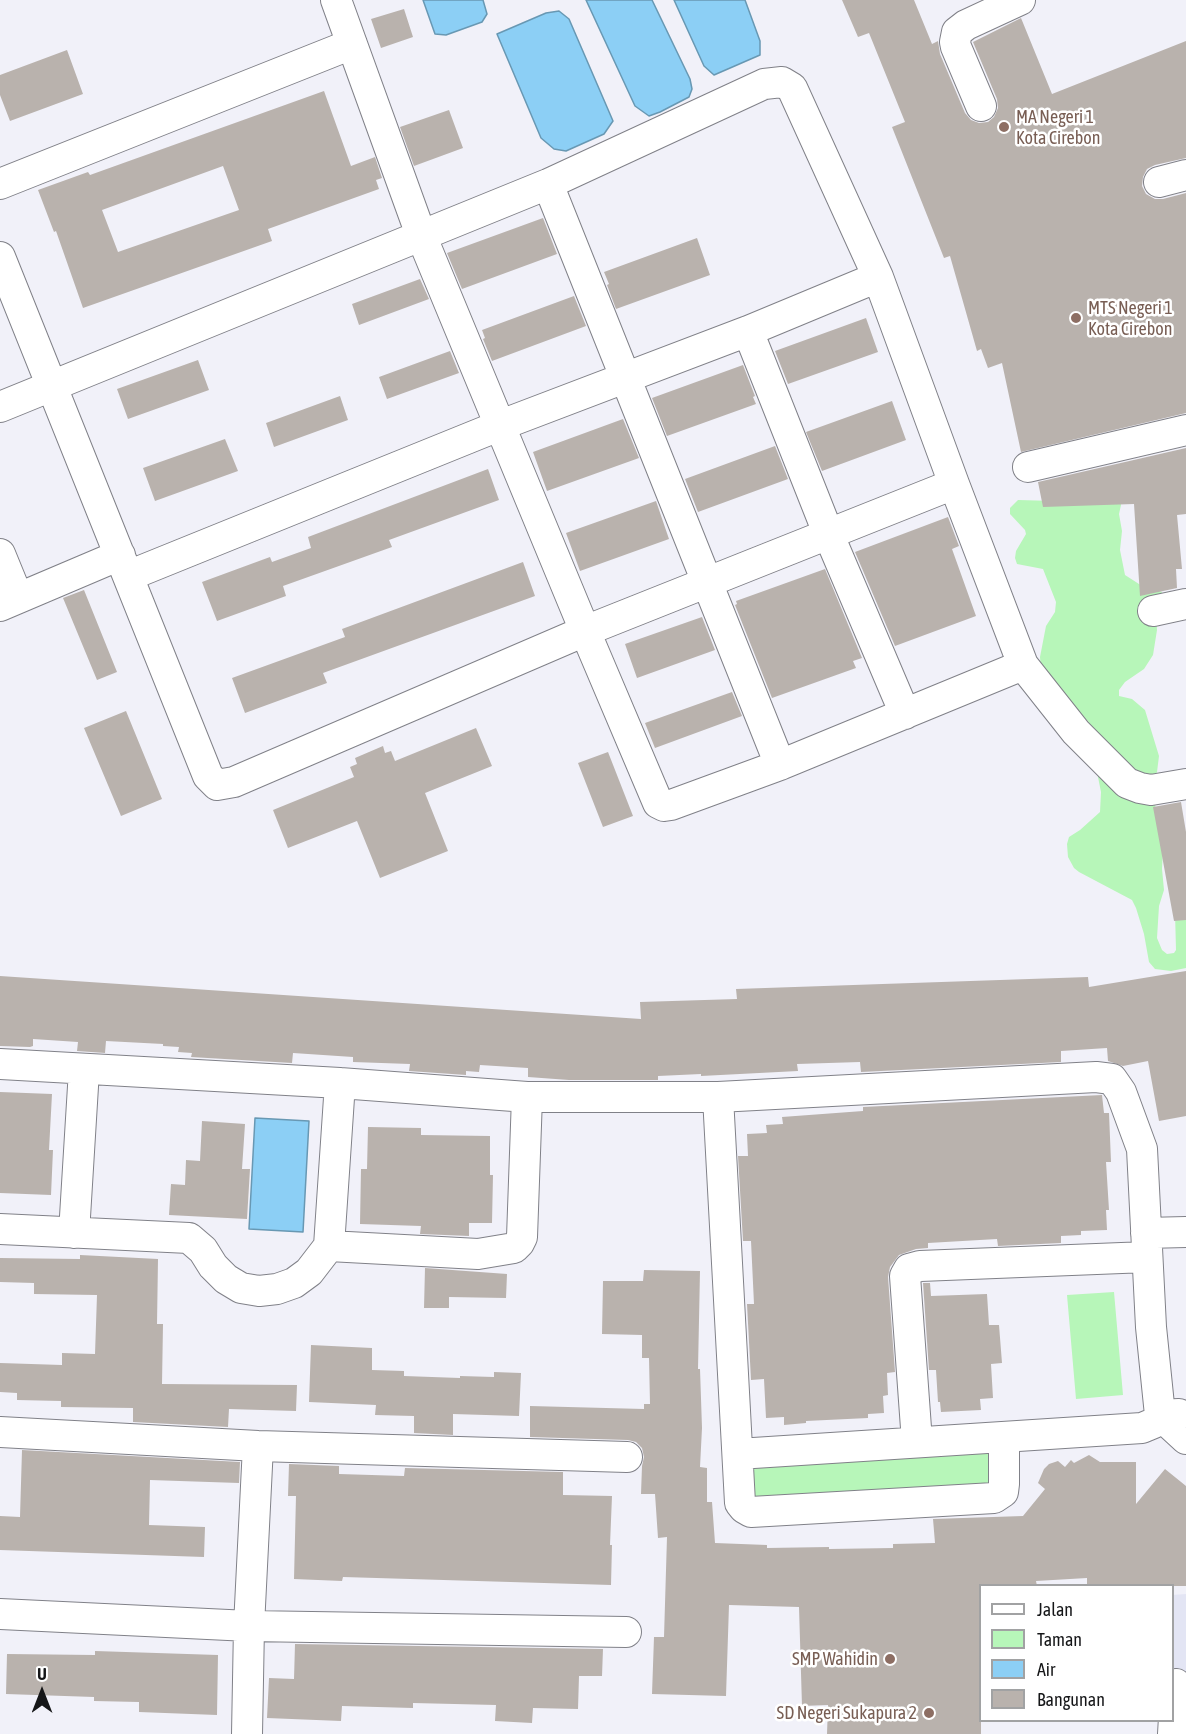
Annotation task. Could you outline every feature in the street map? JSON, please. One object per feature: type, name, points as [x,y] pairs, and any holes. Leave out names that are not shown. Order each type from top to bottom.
[{"type":"street","points":[[336,0],[421,235],[658,803],[664,806],[671,805],[780,765],[1023,665]]},
{"type":"street","points":[[981,106],[956,46],[955,37],[957,32],[966,25],[1020,0]]},
{"type":"street","points":[[0,184],[352,44]]},
{"type":"street","points":[[0,407],[548,184],[764,84],[782,82],[792,88],[878,277],[1023,665],[1076,732],[1127,783],[1140,789],[1151,790],[1186,784]]},
{"type":"street","points":[[548,184],[780,765]]},
{"type":"street","points":[[0,257],[208,776],[217,785],[234,782],[585,631],[954,484]]},
{"type":"street","points":[[0,554],[9,602],[124,565],[501,426],[748,331],[878,277]]},
{"type":"street","points":[[748,331],[828,533],[905,714]]},
{"type":"street","points":[[1028,467],[1186,430]]},
{"type":"street","points":[[1153,611],[1186,604]]},
{"type":"street","points":[[0,1064],[340,1083],[527,1097],[718,1097],[1096,1077],[1112,1079],[1121,1092],[1142,1149],[1151,1327],[1173,1414],[1186,1439]]},
{"type":"street","points":[[74,1233],[84,1070]]},
{"type":"street","points":[[0,1229],[189,1238],[203,1250],[213,1266],[226,1279],[240,1288],[259,1291],[277,1289],[294,1283],[309,1272],[329,1246],[340,1083]]},
{"type":"street","points":[[329,1246],[478,1254],[514,1248],[522,1236],[527,1097]]},
{"type":"street","points":[[718,1097],[740,1503],[751,1512],[994,1498],[1003,1492],[1005,1484],[1004,1437]]},
{"type":"street","points":[[918,1442],[905,1276],[909,1269],[920,1266],[1147,1245],[1186,1232]]},
{"type":"street","points":[[738,1454],[1142,1428],[1173,1414]]},
{"type":"street","points":[[0,1432],[258,1446],[627,1457]]},
{"type":"street","points":[[247,1734],[249,1626],[258,1446]]},
{"type":"street","points":[[0,1614],[249,1626],[626,1632]]},
{"type":"street","points":[[1173,1734],[1179,1676]]},
{"type":"shaded area","points":[[1186,1594],[1186,1672],[1174,1673],[1174,1595]]},
{"type":"green space","points":[[1121,489],[1120,550],[1125,575],[1139,584],[1162,592],[1156,617],[1157,630],[1153,655],[1144,669],[1125,682],[1119,690],[1119,696],[1132,699],[1145,710],[1159,756],[1157,772],[1151,782],[1163,849],[1164,890],[1159,906],[1157,938],[1162,950],[1167,954],[1174,953],[1176,950],[1175,912],[1186,895],[1186,968],[1171,971],[1155,969],[1149,962],[1144,934],[1132,900],[1079,872],[1068,857],[1069,837],[1100,812],[1101,792],[1088,721],[1078,714],[1041,669],[1040,657],[1046,626],[1055,612],[1056,602],[1043,569],[1017,564],[1016,551],[1026,534],[1010,514],[1010,508],[1018,500],[1055,501]]},
{"type":"green space","points":[[1114,1292],[1123,1395],[1076,1399],[1067,1295]]},
{"type":"green space","points":[[990,1451],[990,1485],[753,1498],[750,1472],[756,1464]]},
{"type":"water","points":[[423,0],[483,0],[487,14],[482,22],[446,35],[435,34]]},
{"type":"water","points":[[586,0],[652,0],[690,79],[692,89],[689,97],[649,116],[635,106]]},
{"type":"water","points":[[674,0],[745,0],[760,41],[760,55],[714,75],[704,66]]},
{"type":"water","points":[[559,11],[569,19],[613,121],[604,134],[566,151],[554,149],[541,138],[497,34],[546,13]]},
{"type":"water","points":[[255,1118],[309,1121],[303,1232],[249,1229]]},
{"type":"building","name":"MTS Negeri 1 Kota Cirebon","points":[[842,0],[914,0],[932,44],[938,41],[940,54],[965,113],[971,120],[979,123],[988,122],[994,117],[998,108],[997,99],[973,42],[1021,18],[1052,94],[1186,41],[1186,158],[1147,169],[1142,186],[1146,194],[1155,199],[1186,193],[1186,413],[1021,452],[1002,363],[988,368],[981,349],[977,351],[950,256],[944,258],[892,127],[905,122],[869,33],[858,37]]},
{"type":"building","points":[[404,9],[413,37],[381,48],[371,19]]},
{"type":"building","points":[[67,50],[83,94],[10,121],[0,95],[0,75]]},
{"type":"building","points":[[324,91],[351,166],[375,157],[382,178],[376,180],[379,189],[268,229],[272,241],[83,308],[56,231],[54,232],[38,190],[88,172],[90,175]],"holes":[[[223,166],[239,210],[118,252],[102,210]]]},
{"type":"building","points":[[449,110],[463,148],[414,166],[400,127]]},
{"type":"building","points":[[543,218],[557,254],[462,289],[447,253]]},
{"type":"building","points":[[697,238],[710,275],[616,309],[604,272]]},
{"type":"building","points":[[420,279],[429,299],[359,325],[352,304]]},
{"type":"building","points":[[574,296],[586,326],[492,361],[483,339],[485,338],[482,330]]},
{"type":"building","points":[[866,318],[878,352],[788,384],[775,351]]},
{"type":"building","points":[[450,351],[459,373],[387,399],[379,377]]},
{"type":"building","points":[[198,360],[209,390],[128,419],[117,389]]},
{"type":"building","points":[[743,365],[756,404],[667,436],[652,398]]},
{"type":"building","points":[[340,396],[348,420],[274,447],[266,423]]},
{"type":"building","points":[[892,401],[906,440],[822,471],[806,432]]},
{"type":"building","points":[[623,419],[639,458],[547,491],[533,452]]},
{"type":"building","points":[[225,439],[238,471],[155,501],[143,468]]},
{"type":"building","points":[[775,446],[788,479],[698,512],[685,479]]},
{"type":"building","points":[[1186,448],[1186,514],[1177,515],[1182,569],[1176,569],[1177,588],[1140,596],[1134,504],[1043,507],[1038,482]]},
{"type":"building","points":[[488,469],[499,500],[389,540],[392,547],[283,586],[286,596],[217,621],[202,582],[270,557],[272,562],[311,548],[308,537]]},
{"type":"building","points":[[656,501],[669,539],[580,571],[566,533]]},
{"type":"building","points":[[948,517],[959,546],[952,549],[976,616],[895,646],[855,552]]},
{"type":"building","points":[[523,562],[535,596],[323,673],[327,683],[245,713],[232,678],[345,637],[342,629]]},
{"type":"building","points":[[825,569],[862,658],[853,661],[856,668],[772,698],[735,605],[736,601]]},
{"type":"building","points":[[84,590],[117,672],[97,680],[63,598]]},
{"type":"building","points":[[702,617],[715,650],[637,678],[625,644]]},
{"type":"building","points":[[732,692],[742,716],[655,748],[645,723]]},
{"type":"building","points":[[126,711],[162,799],[121,816],[84,728]]},
{"type":"building","points":[[476,728],[492,766],[425,793],[448,851],[380,878],[357,821],[288,848],[273,810],[354,777],[350,767],[357,764],[355,758],[383,746],[385,753],[391,751],[395,761]]},
{"type":"building","points":[[608,752],[633,816],[603,827],[578,763]]},
{"type":"building","points":[[1181,802],[1186,832],[1186,920],[1174,921],[1153,807]]},
{"type":"building","points":[[1186,971],[1186,1116],[1159,1121],[1148,1061],[1123,1066],[1108,1061],[1107,1048],[1061,1051],[1061,1062],[861,1072],[860,1062],[797,1064],[798,1071],[658,1076],[658,1080],[569,1080],[528,1077],[528,1068],[480,1065],[479,1072],[466,1071],[466,1075],[409,1071],[410,1064],[353,1062],[353,1057],[293,1053],[292,1063],[191,1057],[192,1053],[178,1052],[179,1047],[163,1046],[163,1044],[106,1041],[105,1053],[77,1051],[78,1042],[33,1039],[33,1046],[30,1047],[0,1046],[0,976],[641,1019],[640,1002],[737,999],[736,989],[1088,977],[1089,987]]},
{"type":"building","points":[[0,1092],[52,1094],[49,1150],[53,1150],[51,1195],[0,1193]]},
{"type":"building","points":[[1102,1095],[1104,1113],[1109,1113],[1111,1162],[1106,1162],[1109,1210],[1106,1210],[1107,1230],[1081,1231],[1081,1235],[1061,1236],[1061,1243],[998,1246],[997,1239],[928,1243],[928,1248],[916,1249],[899,1255],[890,1267],[888,1277],[895,1372],[887,1373],[888,1395],[883,1396],[884,1413],[868,1414],[868,1418],[806,1421],[806,1423],[784,1425],[784,1417],[766,1418],[764,1379],[751,1380],[747,1304],[754,1304],[751,1241],[743,1241],[738,1156],[748,1156],[747,1134],[767,1133],[766,1125],[783,1124],[782,1117],[863,1111],[863,1107]]},
{"type":"building","points":[[202,1121],[245,1124],[242,1169],[250,1169],[247,1219],[169,1215],[171,1184],[185,1185],[186,1160],[200,1161]]},
{"type":"building","points":[[368,1127],[421,1128],[421,1135],[490,1136],[490,1175],[493,1175],[492,1223],[469,1223],[469,1236],[420,1234],[421,1226],[360,1224],[361,1169],[367,1169]]},
{"type":"building","points":[[80,1255],[158,1259],[157,1324],[163,1324],[162,1384],[297,1385],[296,1411],[229,1409],[228,1427],[133,1422],[133,1408],[61,1407],[61,1401],[17,1400],[17,1393],[0,1392],[0,1363],[62,1365],[62,1353],[95,1354],[97,1295],[34,1294],[34,1283],[0,1282],[0,1258],[80,1259]]},
{"type":"building","points":[[425,1268],[507,1274],[506,1298],[449,1297],[449,1308],[424,1308]]},
{"type":"building","points":[[644,1270],[700,1271],[698,1369],[700,1369],[702,1428],[700,1467],[707,1468],[707,1502],[712,1502],[715,1543],[767,1545],[767,1548],[829,1547],[829,1549],[893,1548],[893,1544],[935,1543],[933,1519],[1023,1516],[1045,1489],[1038,1483],[1044,1469],[1049,1464],[1058,1461],[1065,1467],[1071,1460],[1074,1463],[1089,1455],[1100,1462],[1136,1462],[1136,1504],[1165,1469],[1186,1486],[1186,1586],[1087,1584],[1087,1578],[1036,1581],[1037,1584],[979,1584],[979,1722],[981,1722],[981,1734],[827,1734],[828,1705],[802,1706],[799,1607],[729,1605],[726,1696],[652,1694],[654,1637],[664,1637],[667,1537],[658,1538],[655,1494],[641,1494],[644,1457],[642,1448],[636,1442],[628,1440],[530,1437],[530,1406],[644,1409],[644,1404],[650,1404],[649,1358],[642,1358],[642,1335],[602,1334],[603,1281],[643,1281]]},
{"type":"building","points":[[923,1283],[930,1283],[931,1296],[987,1294],[989,1325],[999,1325],[1002,1363],[991,1364],[993,1398],[980,1399],[981,1410],[941,1412],[936,1370],[929,1370]]},
{"type":"building","points":[[311,1345],[372,1348],[372,1370],[404,1371],[404,1376],[460,1378],[460,1376],[494,1377],[494,1372],[521,1373],[519,1416],[453,1414],[453,1435],[414,1433],[414,1416],[375,1415],[376,1405],[309,1402]]},
{"type":"building","points":[[22,1450],[240,1462],[239,1483],[150,1480],[149,1525],[205,1527],[204,1557],[0,1550],[0,1516],[20,1517]]},
{"type":"building","points":[[289,1464],[339,1466],[339,1474],[404,1476],[405,1468],[563,1472],[563,1495],[612,1496],[611,1585],[343,1577],[342,1581],[294,1579],[296,1496],[288,1496]]},
{"type":"building","points":[[295,1644],[603,1649],[602,1676],[579,1676],[578,1709],[533,1708],[532,1723],[495,1721],[496,1705],[413,1703],[413,1708],[342,1706],[341,1721],[267,1718],[269,1678],[294,1679]]},
{"type":"building","points":[[95,1651],[218,1655],[217,1715],[139,1712],[139,1702],[94,1701],[94,1697],[6,1694],[7,1654],[95,1655]]},
{"type":"place","name":"MA Negeri 1 Kota Cirebon","points":[[1004,127]]},
{"type":"place","name":"MTS Negeri 1 Kota Cirebon","points":[[1076,318]]},
{"type":"place","name":"SMP Wahidin","points":[[890,1659]]},
{"type":"place","name":"SD Negeri Sukapura 2","points":[[929,1713]]}]
